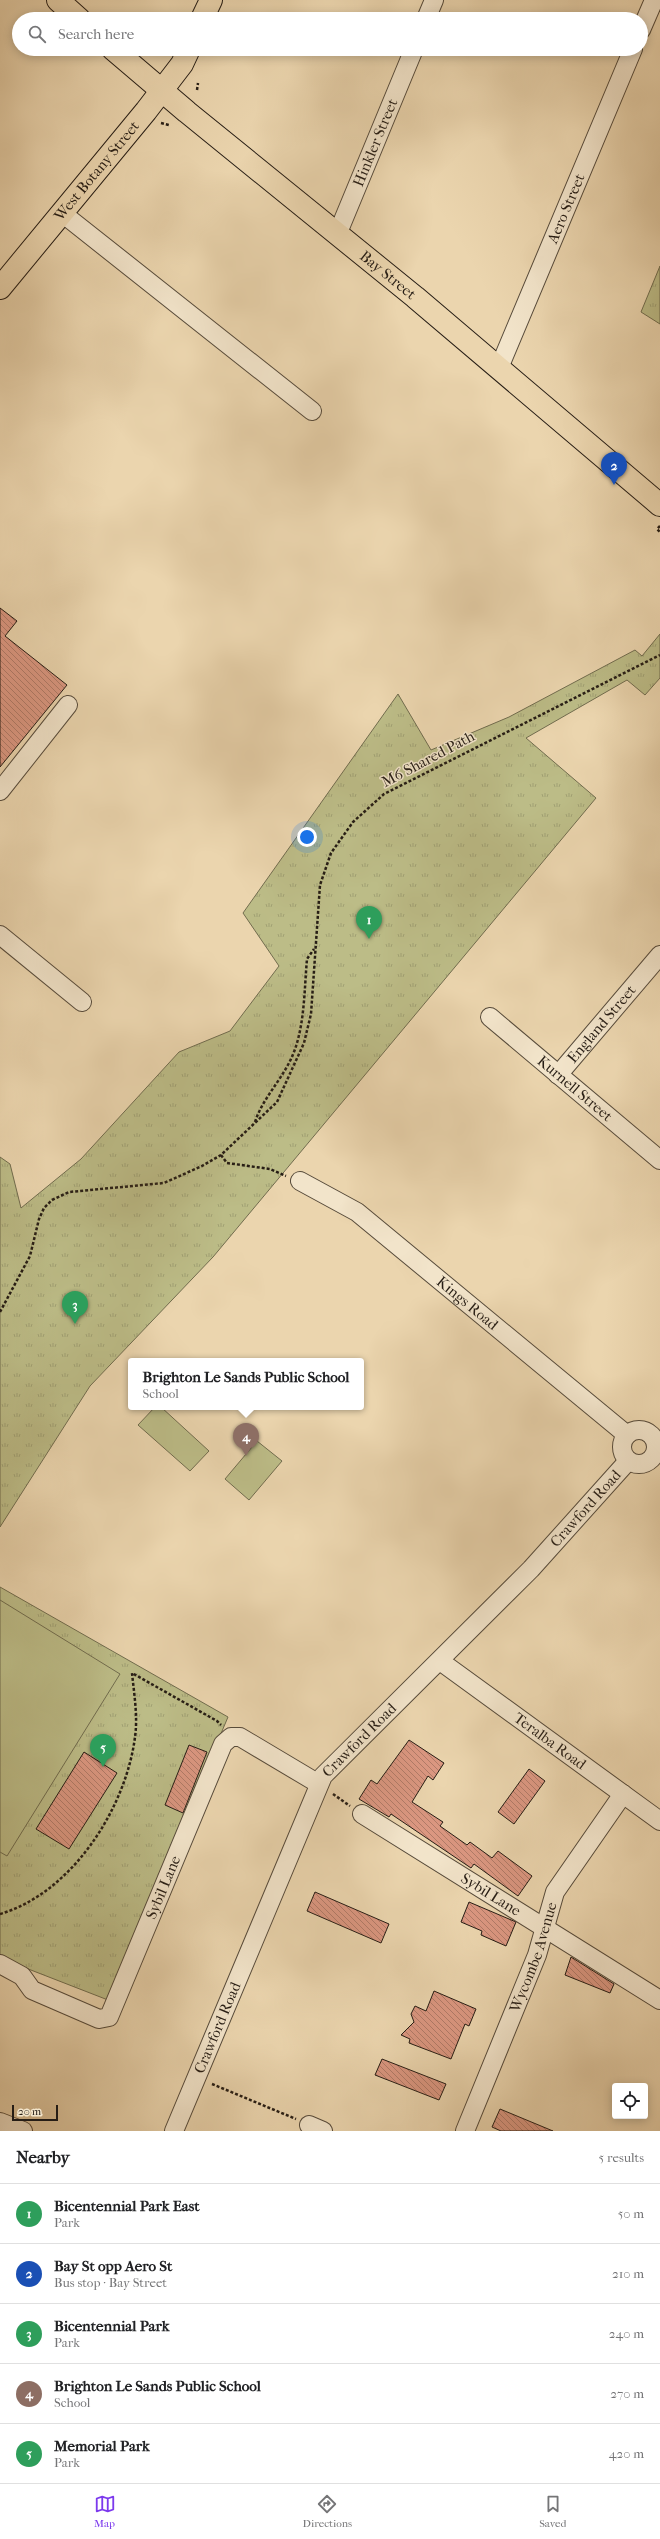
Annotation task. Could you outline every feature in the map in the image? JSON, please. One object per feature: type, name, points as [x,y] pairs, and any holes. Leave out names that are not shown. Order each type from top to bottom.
[{"type":"main road","points":[[58,0],[71,12]]},
{"type":"main road","points":[[205,12],[211,0]]},
{"type":"main road","name":"Bay Street","points":[[121,56],[161,91],[499,368],[660,505]]},
{"type":"main road","name":"West Botany Street","points":[[0,288],[161,91],[182,64],[186,56]]},
{"type":"street","points":[[429,12],[434,0]]},
{"type":"street","points":[[648,14],[654,0]]},
{"type":"street","name":"Hinkler Street","points":[[337,235],[411,56]]},
{"type":"street","name":"Aero Street","points":[[499,368],[630,56]]},
{"type":"street","points":[[62,213],[312,411]]},
{"type":"street","points":[[0,791],[68,705]]},
{"type":"street","points":[[0,936],[82,1002]]},
{"type":"street","name":"England Street","points":[[558,1075],[660,954]]},
{"type":"street","name":"Kurnell Street","points":[[490,1017],[660,1160]]},
{"type":"street","name":"Kings Road","points":[[300,1181],[357,1212],[627,1435]]},
{"type":"street","points":[[655,1429],[655,1464],[640,1464],[628,1461],[622,1448],[627,1435],[638,1430],[655,1429]]},
{"type":"street","name":"Crawford Road","points":[[174,2131],[319,1784],[327,1772],[440,1661],[536,1563],[628,1461]]},
{"type":"street","name":"Teralba Road","points":[[440,1661],[660,1821]]},
{"type":"street","points":[[231,1737],[240,1738],[319,1784]]},
{"type":"street","name":"Sybil Lane","points":[[0,1964],[22,1976],[32,1990],[99,2019],[109,2017],[223,1744],[231,1737]]},
{"type":"street","name":"Wycombe Avenue","points":[[465,2131],[537,1955],[555,1892],[623,1794]]},
{"type":"street","name":"Sybil Lane","points":[[362,1814],[660,2000]]},
{"type":"street","points":[[0,2122],[23,2131]]},
{"type":"path","points":[[197,90],[198,83]]},
{"type":"path","points":[[161,123],[169,125]]},
{"type":"path","points":[[660,526],[657,529],[660,532]]},
{"type":"path","name":"M6 Shared Path","points":[[0,1312],[30,1256],[39,1219],[44,1208],[52,1200],[69,1192],[164,1183],[202,1166],[221,1155],[277,1102],[304,1043],[311,1014],[314,949],[320,885],[331,853],[353,822],[384,794],[432,768],[660,655]]},
{"type":"path","points":[[254,1124],[260,1107],[290,1060],[300,1030],[307,959],[314,949]]},
{"type":"path","points":[[221,1155],[227,1163],[270,1170],[300,1181]]},
{"type":"path","points":[[0,1914],[18,1909],[71,1871],[106,1822],[125,1780],[136,1736],[132,1673],[217,1721],[231,1737]]},
{"type":"path","points":[[319,1784],[362,1814]]},
{"type":"path","points":[[196,2078],[316,2128]]},
{"type":"green space","points":[[660,266],[660,324],[641,312]]},
{"type":"green space","points":[[660,634],[660,678],[645,695],[627,680],[526,738],[596,798],[213,1257],[90,1386],[0,1527],[0,1157],[10,1164],[21,1208],[81,1159],[179,1052],[230,1031],[279,966],[243,913],[398,694],[431,750],[509,717],[635,650],[642,656]]},
{"type":"green space","points":[[152,1410],[164,1410],[209,1451],[190,1471],[138,1425]]},
{"type":"green space","points":[[257,1441],[282,1461],[249,1500],[225,1479]]},
{"type":"green space","points":[[0,1587],[228,1717],[108,2000],[0,1958]]},
{"type":"green space","points":[[0,1600],[120,1674],[7,1856],[0,1852]]},
{"type":"building","points":[[0,608],[17,621],[5,636],[67,685],[0,767]]},
{"type":"building","points":[[409,1740],[444,1763],[433,1780],[428,1776],[412,1802],[443,1822],[440,1826],[467,1845],[470,1842],[492,1858],[498,1851],[532,1876],[518,1896],[474,1864],[471,1868],[391,1814],[389,1817],[359,1799],[371,1780],[377,1784]]},
{"type":"building","points":[[189,1745],[207,1752],[183,1813],[165,1805]]},
{"type":"building","points":[[84,1752],[117,1773],[69,1849],[36,1829]]},
{"type":"building","points":[[529,1769],[545,1781],[514,1824],[498,1812]]},
{"type":"building","points":[[315,1892],[389,1924],[381,1943],[307,1911]]},
{"type":"building","points":[[469,1902],[516,1922],[506,1946],[481,1935],[482,1931],[461,1922]]},
{"type":"building","points":[[571,1957],[614,1984],[610,1993],[565,1975]]},
{"type":"building","points":[[434,1991],[476,2009],[469,2026],[465,2024],[451,2059],[409,2043],[410,2039],[401,2035],[414,2022],[411,2014],[415,2006],[426,2011]]},
{"type":"building","points":[[382,2059],[446,2084],[439,2100],[375,2075]]},
{"type":"building","points":[[500,2109],[553,2131],[501,2131],[492,2127]]},
{"type":"place","name":"Bay St opp Aero St","points":[[614,485]]},
{"type":"place","name":"Bicentennial Park East","points":[[369,939]]},
{"type":"place","name":"Bicentennial Park","points":[[75,1324]]},
{"type":"place","name":"Brighton Le Sands Public School","points":[[246,1456]]},
{"type":"place","name":"Memorial Park","points":[[103,1767]]}]
